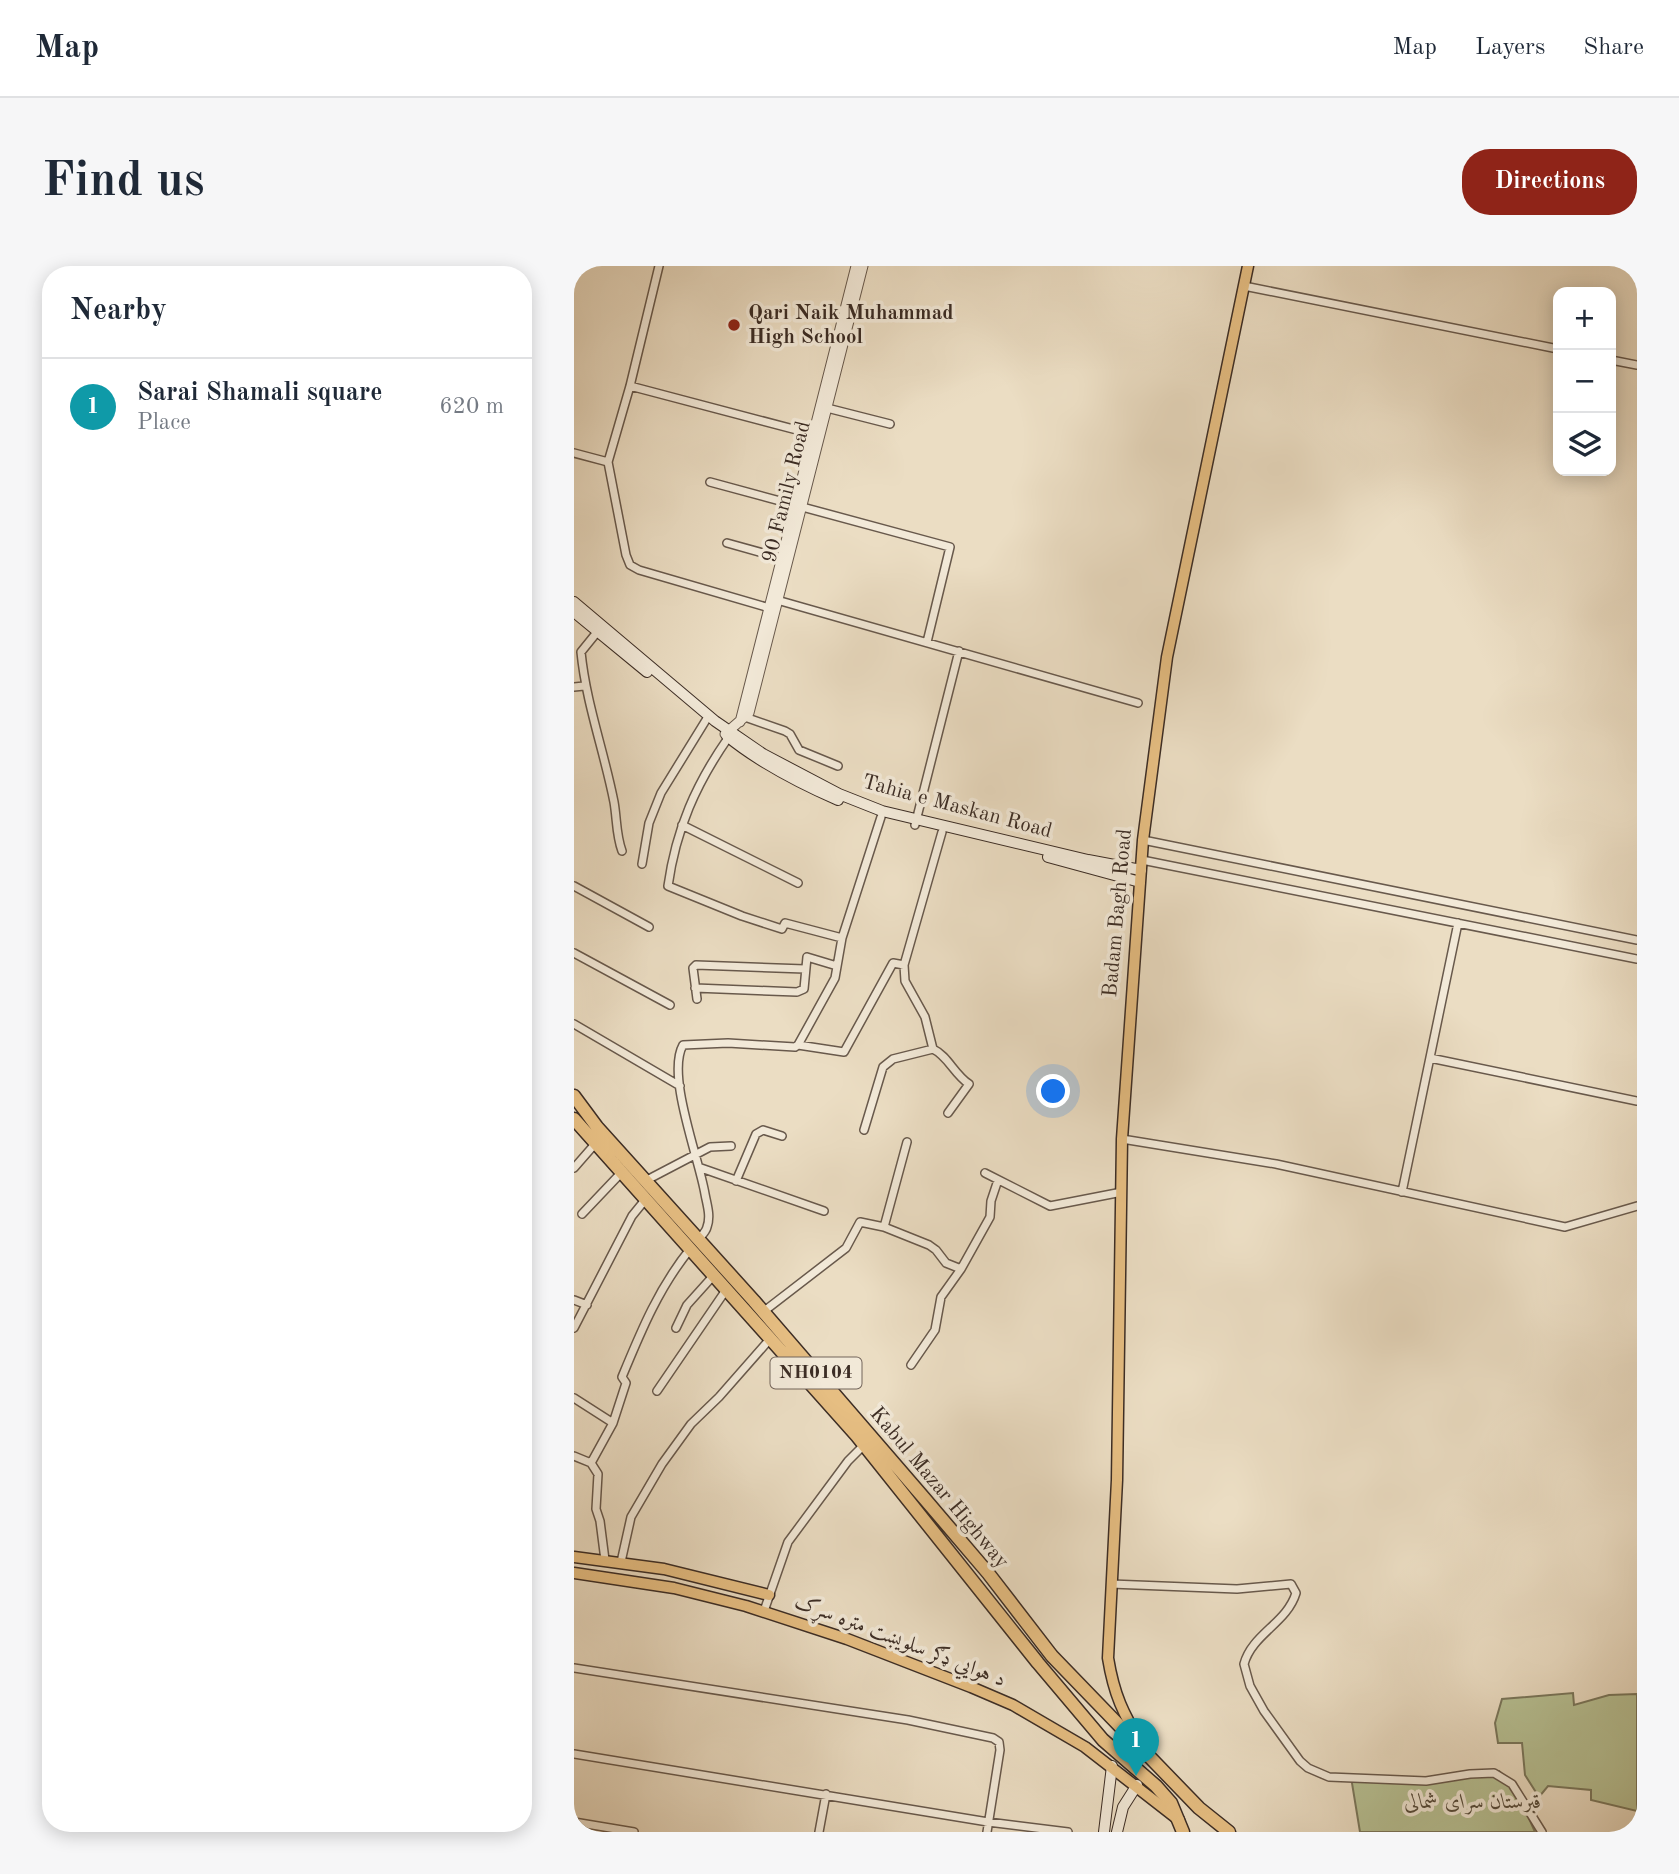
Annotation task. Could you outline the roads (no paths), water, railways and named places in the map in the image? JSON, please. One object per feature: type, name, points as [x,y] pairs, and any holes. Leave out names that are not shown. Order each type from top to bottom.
[{"type":"highway","name":"Kabul Mazar Highway","points":[[574,1096],[695,1244],[713,1275],[864,1445],[1103,1740],[1156,1786],[1171,1803],[1181,1826]]},
{"type":"highway","name":"Kabul Mazar Highway","points":[[574,1119],[645,1200],[695,1244],[763,1312],[988,1573],[1052,1656],[1199,1808],[1229,1832]]},
{"type":"main road","name":"Badam Bagh Road","points":[[1145,1750],[1120,1707],[1112,1687],[1108,1658],[1117,1480],[1122,1139],[1141,865],[1167,657],[1248,266]]},
{"type":"main road","name":"Tahia e Maskan Road","points":[[574,601],[755,757],[806,786],[881,817],[916,822],[1088,860],[1141,865]]},
{"type":"main road","name":"Tahia e Maskan Road","points":[[574,612],[706,720],[839,794],[942,832],[1140,882]]},
{"type":"main road","points":[[574,1557],[621,1562],[704,1577],[769,1595]]},
{"type":"main road","name":"د هوايي ډګر سلویښت متره سړک","points":[[574,1573],[674,1588],[764,1611],[847,1639],[1013,1704],[1112,1766],[1181,1826]]},
{"type":"main road","points":[[1104,1832],[1112,1766]]},
{"type":"main road","points":[[1117,1832],[1123,1807],[1137,1785]]},
{"type":"street","points":[[660,266],[608,462],[630,565],[639,570],[774,606],[927,642],[1138,703]]},
{"type":"street","name":"90 Family Road","points":[[742,719],[817,436],[856,266]]},
{"type":"street","name":"90 Family Road","points":[[817,436],[827,408],[863,266]]},
{"type":"street","points":[[1244,286],[1553,348]]},
{"type":"street","points":[[1616,361],[1637,365]]},
{"type":"street","points":[[630,386],[817,436]]},
{"type":"street","points":[[827,408],[890,424]]},
{"type":"street","points":[[574,453],[608,462]]},
{"type":"street","points":[[710,482],[950,547],[927,642]]},
{"type":"street","name":"90 Family Road","points":[[774,606],[782,558],[798,506]]},
{"type":"street","points":[[727,543],[782,558]]},
{"type":"street","points":[[598,631],[581,652],[584,686],[614,802],[618,841],[622,851]]},
{"type":"street","points":[[916,822],[959,651]]},
{"type":"street","points":[[574,687],[584,686]]},
{"type":"street","points":[[838,765],[799,750],[790,734],[785,731],[742,719],[728,734],[707,768],[673,850],[668,886],[782,929],[785,923],[842,938]]},
{"type":"street","points":[[642,864],[649,823],[661,793],[706,720]]},
{"type":"street","points":[[798,1045],[835,978],[842,938],[881,817]]},
{"type":"street","points":[[682,825],[798,883]]},
{"type":"street","points":[[933,1049],[925,1017],[905,981],[904,965],[942,832]]},
{"type":"street","points":[[1143,840],[1637,940]]},
{"type":"street","points":[[1141,865],[1637,959]]},
{"type":"street","points":[[574,886],[649,927]]},
{"type":"street","points":[[1402,1192],[1458,923]]},
{"type":"street","points":[[574,953],[670,1005]]},
{"type":"street","points":[[695,988],[797,992],[804,989],[807,957],[836,966]]},
{"type":"street","points":[[591,1463],[613,1423],[626,1383],[622,1377],[652,1306],[676,1266],[707,1229],[709,1217],[701,1168],[694,1154],[680,1086],[677,1059],[683,1045],[798,1045],[844,1052],[892,963],[904,965]]},
{"type":"street","points":[[697,999],[693,968],[696,965],[805,969]]},
{"type":"street","points":[[574,1024],[680,1086]]},
{"type":"street","points":[[864,1130],[883,1067],[893,1059],[933,1049],[940,1053],[957,1076],[969,1084],[948,1113]]},
{"type":"street","points":[[1430,1058],[1637,1101]]},
{"type":"street","points":[[736,1181],[756,1134],[763,1130],[782,1136]]},
{"type":"street","points":[[1122,1139],[1276,1164],[1565,1227],[1637,1206]]},
{"type":"street","points":[[884,1227],[907,1142]]},
{"type":"street","points":[[574,1168],[595,1144]]},
{"type":"street","points":[[645,1181],[710,1147],[731,1146]]},
{"type":"street","points":[[701,1168],[824,1211]]},
{"type":"street","points":[[582,1214],[621,1173]]},
{"type":"street","points":[[985,1173],[1049,1206],[1122,1192]]},
{"type":"street","points":[[911,1365],[935,1331],[941,1297],[961,1269],[990,1217],[991,1201],[998,1180]]},
{"type":"street","points":[[574,1328],[632,1216],[645,1200]]},
{"type":"street","points":[[763,1312],[846,1248],[860,1222],[884,1227],[929,1245],[946,1263],[961,1269]]},
{"type":"street","points":[[676,1328],[687,1305],[713,1275]]},
{"type":"street","points":[[657,1391],[726,1290]]},
{"type":"street","points":[[574,1300],[587,1305]]},
{"type":"street","points":[[621,1562],[631,1517],[662,1464],[691,1424],[719,1397],[770,1339]]},
{"type":"street","points":[[574,1398],[613,1423]]},
{"type":"street","points":[[764,1611],[788,1542],[848,1461],[864,1445]]},
{"type":"street","points":[[574,1455],[591,1463],[598,1474],[596,1509],[604,1560]]},
{"type":"street","points":[[1111,1584],[1237,1589],[1291,1584],[1296,1593],[1293,1603],[1285,1616],[1252,1647],[1244,1664],[1250,1686],[1300,1761],[1308,1768],[1329,1777],[1426,1781],[1494,1773],[1512,1784],[1542,1832]]},
{"type":"street","points":[[574,1668],[908,1720],[993,1738],[999,1742],[1000,1750],[987,1832]]},
{"type":"street","points":[[574,1754],[988,1822],[1068,1832]]},
{"type":"street","points":[[819,1832],[825,1794]]},
{"type":"street","points":[[574,1822],[634,1832]]},
{"type":"place","name":"Qari Naik Muhammad High School","points":[[734,325]]},
{"type":"place","name":"Sarai Shamali square","points":[[1136,1776]]},
{"type":"park label","name":"قبرستان سرای شمالی","points":[[1473,1802]]}]
